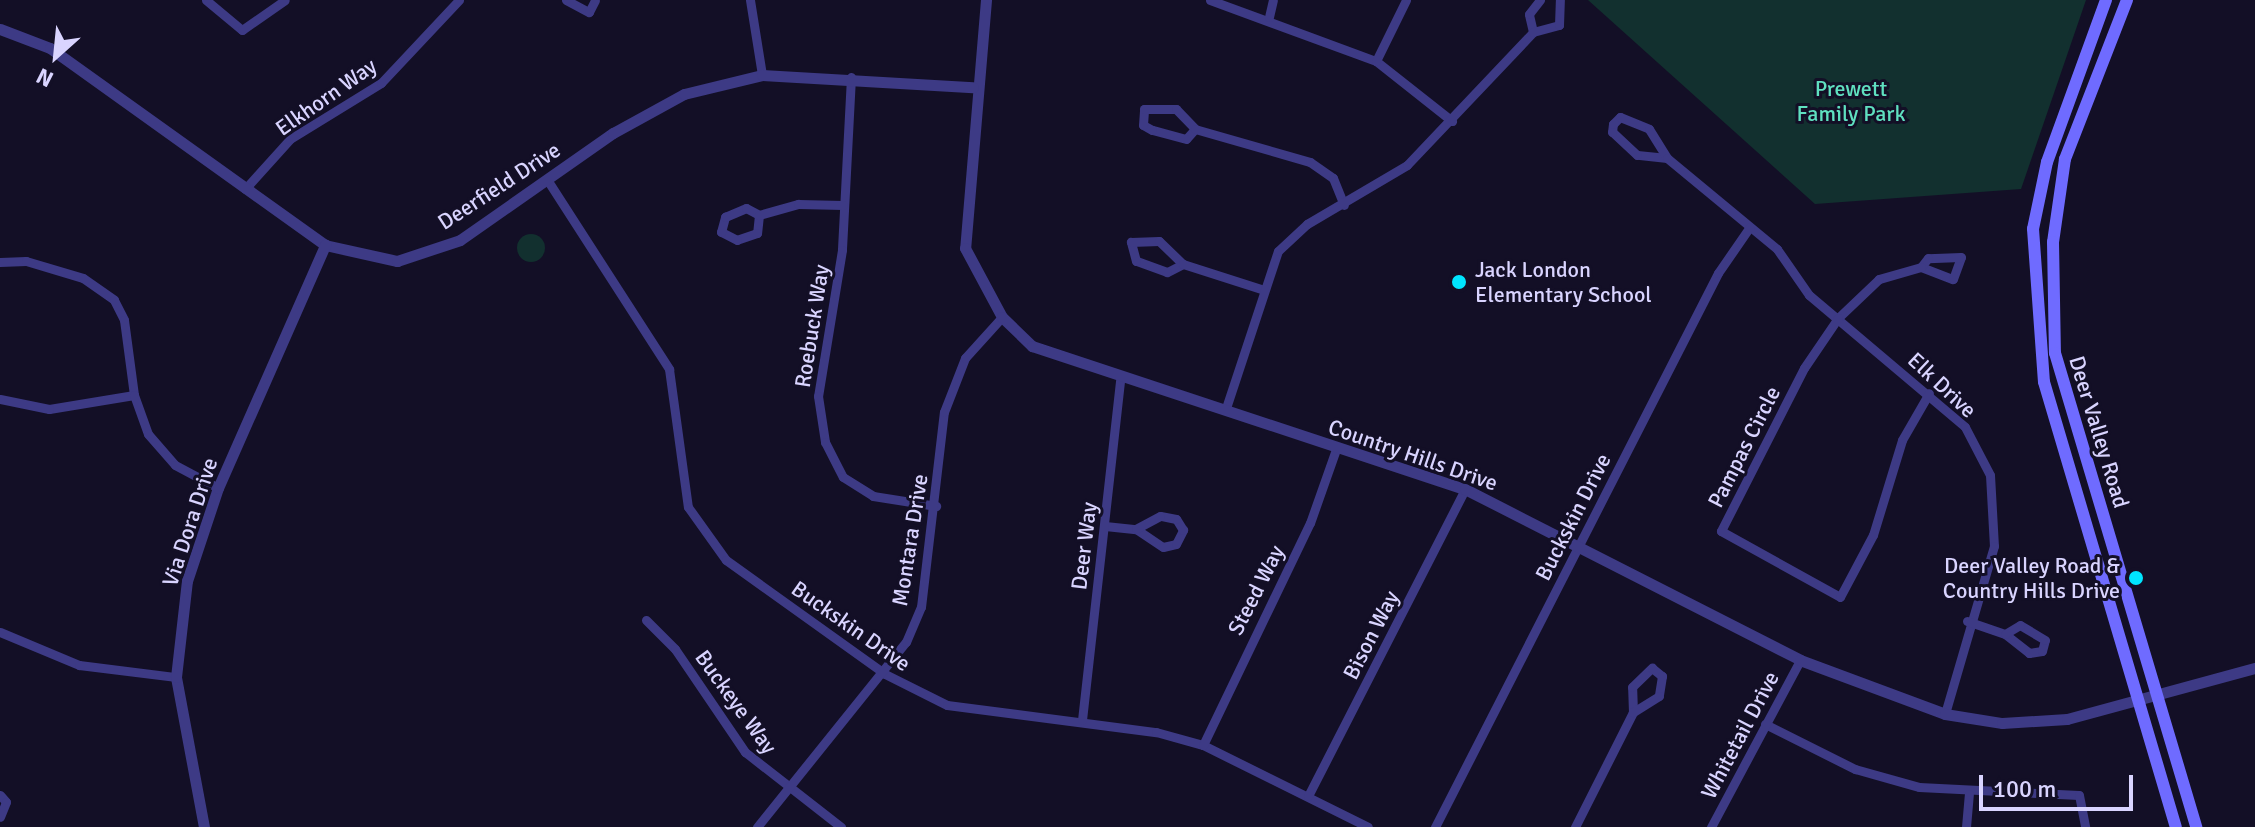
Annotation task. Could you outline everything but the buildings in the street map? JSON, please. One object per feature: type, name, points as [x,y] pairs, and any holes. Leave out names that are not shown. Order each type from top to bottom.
[{"type":"main road","name":"Deer Valley Road","points":[[2106,0],[2047,162],[2033,229],[2044,382],[2176,827]]},
{"type":"main road","name":"Deer Valley Road","points":[[2127,0],[2065,159],[2053,242],[2055,353],[2196,827]]},
{"type":"street","points":[[206,0],[242,30],[285,0]]},
{"type":"street","name":"Elkhorn Way","points":[[245,189],[290,139],[381,83],[459,0]]},
{"type":"street","points":[[566,0],[589,12],[595,0]]},
{"type":"street","points":[[750,0],[762,75]]},
{"type":"street","name":"Country Hills Drive","points":[[986,0],[973,87],[965,248],[1002,317],[1032,346],[1226,408],[1336,449],[1465,489],[1800,660],[1877,695],[1945,714],[2034,723],[2138,703],[2255,668]]},
{"type":"street","points":[[1210,0],[1269,17],[1376,61],[1452,121]]},
{"type":"street","points":[[1269,17],[1273,0]]},
{"type":"street","points":[[1376,61],[1406,0]]},
{"type":"street","points":[[1533,32],[1529,14],[1540,0]]},
{"type":"street","points":[[1226,408],[1261,289],[1290,238],[1392,178],[1452,121],[1533,32],[1559,25],[1560,0]]},
{"type":"street","name":"Deerfield Drive","points":[[0,29],[50,48],[325,245],[397,261],[460,240],[684,94],[762,75],[851,77],[973,87]]},
{"type":"street","name":"Roebuck Way","points":[[851,77],[843,205],[818,396],[825,442],[843,477],[873,496],[936,506]]},
{"type":"street","points":[[1195,129],[1186,139],[1152,130],[1143,125],[1144,109],[1176,109],[1195,129],[1310,162],[1333,178],[1344,205]]},
{"type":"street","points":[[1620,117],[1649,129],[1667,158],[1637,155],[1612,132],[1613,124],[1620,117]]},
{"type":"street","name":"Elk Drive","points":[[1667,158],[1749,228],[1838,318],[1965,427],[1990,475],[1994,546],[1967,621],[1945,714]]},
{"type":"street","name":"Buckskin Drive","points":[[548,181],[669,369],[688,507],[726,560],[885,674],[947,705],[1082,720],[1203,745],[1368,827]]},
{"type":"street","points":[[759,215],[757,233],[737,240],[721,232],[725,217],[746,208],[759,215],[798,204],[843,205]]},
{"type":"street","name":"Buckskin Drive","points":[[1435,827],[1718,273],[1749,228]]},
{"type":"street","points":[[1183,264],[1167,272],[1136,261],[1131,242],[1159,241],[1183,264],[1261,289]]},
{"type":"street","name":"Via Dora Drive","points":[[204,827],[176,677],[187,581],[218,488],[325,245]]},
{"type":"street","points":[[0,262],[26,261],[83,278],[114,300],[124,320],[134,395],[148,434],[166,455],[218,488]]},
{"type":"street","points":[[1838,318],[1879,279],[1921,267]]},
{"type":"street","name":"Montara Drive","points":[[757,827],[783,787],[885,674],[921,607],[936,506],[944,412],[965,358],[1002,317]]},
{"type":"street","name":"Pampas Circle","points":[[1838,318],[1804,368],[1721,531],[1840,597],[1873,535],[1902,440],[1929,393]]},
{"type":"street","name":"Deer Way","points":[[1082,720],[1121,375]]},
{"type":"street","points":[[0,399],[49,409],[134,395]]},
{"type":"street","name":"Steed Way","points":[[1203,745],[1310,523],[1336,449]]},
{"type":"street","name":"Bison Way","points":[[1308,796],[1465,489]]},
{"type":"street","points":[[1105,526],[1136,529],[1163,547],[1176,544],[1183,530],[1176,519],[1160,516],[1136,529]]},
{"type":"street","name":"Buckeye Way","points":[[646,620],[745,752],[783,787],[841,827]]},
{"type":"street","points":[[1967,621],[2005,634]]},
{"type":"street","points":[[0,632],[79,665],[176,677]]},
{"type":"street","name":"Whitetail Drive","points":[[1711,827],[1800,660]]},
{"type":"street","points":[[1575,827],[1633,712],[1632,687],[1652,668],[1662,676],[1659,696],[1633,712]]},
{"type":"street","points":[[1765,724],[1855,769],[1969,794],[2079,795],[2085,827]]},
{"type":"street","points":[[1966,827],[1969,794]]},
{"type":"street","points":[[0,795],[0,817]]},
{"type":"green space","name":"Prewett Family Park","points":[[1588,0],[2086,0],[2021,189],[1815,204]]},
{"type":"green space","points":[[531,234],[541,238],[545,248],[541,258],[531,262],[521,258],[517,248],[521,238]]},
{"type":"place","name":"Jack London Elementary School","points":[[1459,282]]},
{"type":"place","name":"Deer Valley Road & Country Hills Drive","points":[[2136,578]]}]
